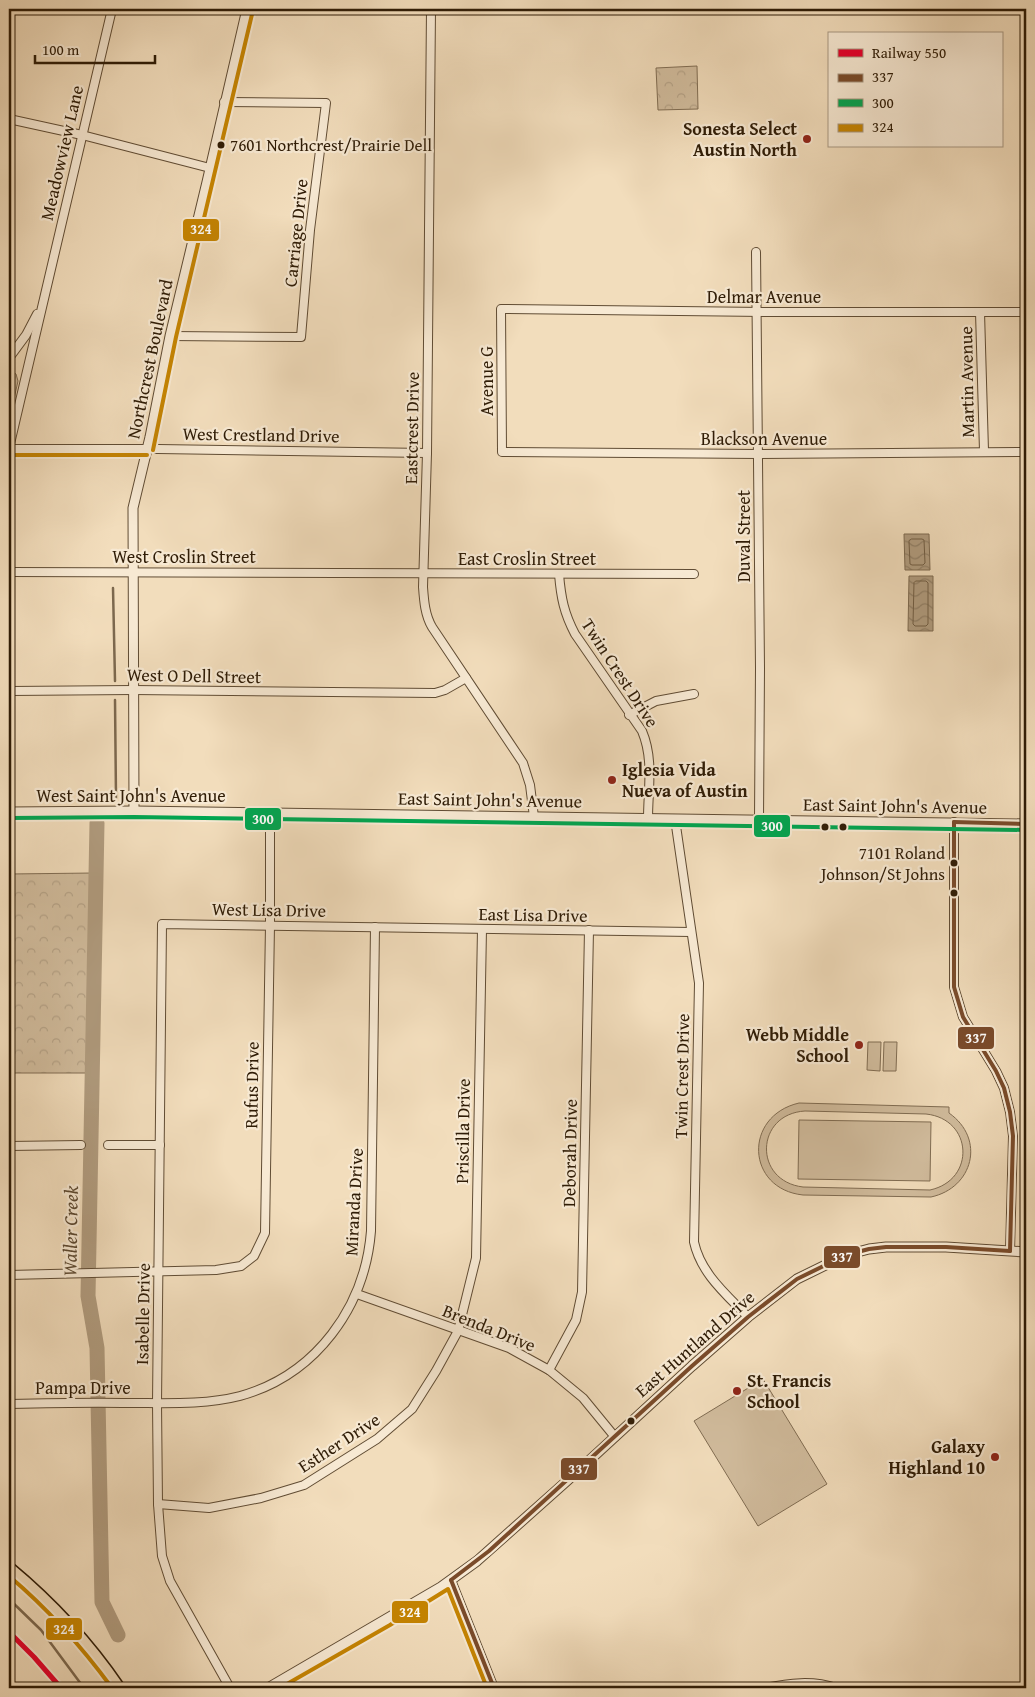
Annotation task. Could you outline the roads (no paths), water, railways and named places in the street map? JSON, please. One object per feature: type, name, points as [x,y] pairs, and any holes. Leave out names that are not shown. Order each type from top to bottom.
[{"type":"main road","points":[[9,1568],[73,1630],[119,1688]]},
{"type":"street","name":"Meadowview Lane","points":[[9,448],[112,9]]},
{"type":"street","name":"Northcrest Boulevard","points":[[134,811],[133,508],[170,336],[246,9]]},
{"type":"street","name":"Eastcrest Drive","points":[[431,9],[427,453],[423,586],[425,607],[428,621],[523,763],[530,785],[534,817]]},
{"type":"street","name":"Carriage Drive","points":[[170,336],[301,337],[310,230],[326,103],[224,102]]},
{"type":"street","points":[[9,119],[82,135],[210,168]]},
{"type":"street","name":"Duval Street","points":[[756,252],[760,668],[759,820]]},
{"type":"street","name":"Meadowview Lane","points":[[9,358],[26,335],[43,304]]},
{"type":"street","name":"Delmar Avenue","points":[[501,309],[757,312],[1026,312]]},
{"type":"street","name":"Avenue G","points":[[501,309],[502,452]]},
{"type":"street","name":"Martin Avenue","points":[[980,312],[984,451]]},
{"type":"street","name":"West Crestland Drive","points":[[9,448],[427,453]]},
{"type":"street","name":"Blackson Avenue","points":[[502,452],[758,454],[1026,452]]},
{"type":"street","name":"West Croslin Street","points":[[9,572],[359,573]]},
{"type":"street","name":"East Croslin Street","points":[[359,573],[694,574]]},
{"type":"street","name":"Twin Crest Drive","points":[[558,574],[561,598],[571,626],[642,732],[648,750],[649,762],[648,819]]},
{"type":"street","name":"West O Dell Street","points":[[9,691],[133,690],[435,693],[445,690],[466,678]]},
{"type":"street","points":[[630,714],[656,701],[694,694]]},
{"type":"street","name":"West Saint John's Avenue","points":[[9,812],[134,811],[374,814]]},
{"type":"street","name":"Rufus Drive","points":[[9,1275],[159,1273],[216,1270],[241,1266],[254,1256],[265,1234],[270,813]]},
{"type":"street","name":"East Saint John's Avenue","points":[[374,814],[1026,824]]},
{"type":"street","name":"Twin Crest Drive","points":[[675,819],[698,983],[694,1242],[701,1263],[712,1279],[748,1317]]},
{"type":"street","points":[[954,822],[954,987],[963,1017],[996,1071],[1004,1088],[1010,1112],[1013,1136],[1010,1251]]},
{"type":"street","name":"West Lisa Drive","points":[[162,924],[375,927]]},
{"type":"street","name":"Isabelle Drive","points":[[162,924],[157,1403],[158,1504],[162,1556],[169,1578],[230,1688]]},
{"type":"street","name":"East Lisa Drive","points":[[375,927],[691,932]]},
{"type":"street","name":"Miranda Drive","points":[[157,1403],[207,1402],[241,1396],[287,1375],[307,1360],[327,1341],[343,1319],[357,1294],[370,1252],[372,1231],[375,927]]},
{"type":"street","name":"Priscilla Drive","points":[[458,1331],[476,1258],[482,929]]},
{"type":"street","name":"Deborah Drive","points":[[549,1370],[576,1320],[582,1292],[589,930]]},
{"type":"street","points":[[9,1146],[81,1145]]},
{"type":"street","points":[[108,1145],[160,1145]]},
{"type":"street","name":"East Huntland Drive","points":[[268,1688],[451,1580],[489,1551],[748,1317],[797,1279],[846,1255],[886,1247],[946,1247],[1026,1252]]},
{"type":"street","name":"Brenda Drive","points":[[357,1294],[509,1348],[549,1370],[583,1398],[616,1437]]},
{"type":"street","name":"Esther Drive","points":[[158,1504],[209,1508],[260,1498],[304,1485],[377,1439],[412,1409],[458,1331]]},
{"type":"street","name":"Pampa Drive","points":[[9,1404],[157,1403]]},
{"type":"street","points":[[451,1580],[494,1688]]},
{"type":"street","points":[[765,1688],[793,1683],[814,1683],[836,1688]]},
{"type":"water","points":[[904,534],[929,534],[930,570],[905,570]]},
{"type":"water","points":[[909,576],[933,576],[933,631],[908,631]]},
{"type":"waterway","name":"Waller Creek","points":[[113,588],[115,681]]},
{"type":"waterway","name":"Waller Creek","points":[[115,700],[116,798]]},
{"type":"waterway","name":"Waller Creek","points":[[97,823],[88,1296],[97,1348],[102,1602],[118,1635]]},
{"type":"waterway","points":[[9,1599],[41,1630],[84,1688]]},
{"type":"rail line","name":"550","points":[[9,1632],[61,1688]]},
{"type":"place","name":"Sonesta Select Austin North","points":[[807,139]]},
{"type":"place","name":"7601 Northcrest/Prairie Dell","points":[[221,145]]},
{"type":"place","name":"Iglesia Vida Nueva of Austin","points":[[612,780]]},
{"type":"place","name":"7101 Roland Johnson/St Johns","points":[[954,863]]},
{"type":"place","name":"Webb Middle School","points":[[859,1045]]},
{"type":"place","name":"St. Francis School","points":[[737,1391]]},
{"type":"place","name":"Galaxy Highland 10","points":[[995,1457]]}]
